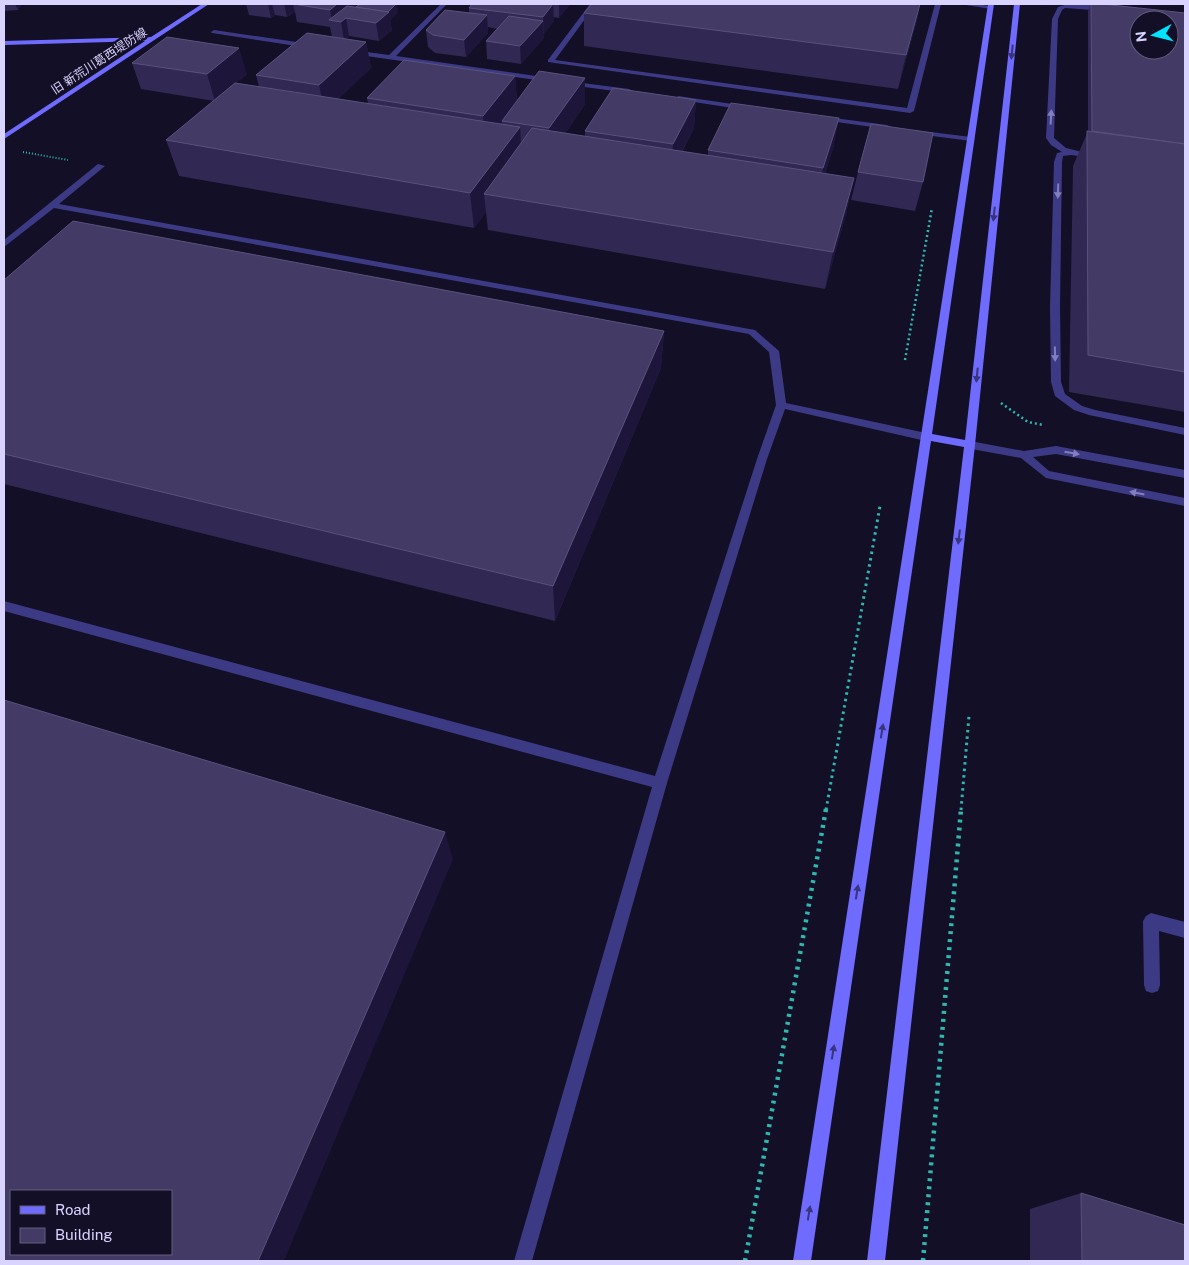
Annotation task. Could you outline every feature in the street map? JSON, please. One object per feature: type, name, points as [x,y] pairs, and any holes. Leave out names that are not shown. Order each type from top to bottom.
[{"type":"street","name":"旧 新荒川葛西堤防線","points":[[4,137],[206,4]]},
{"type":"street","points":[[876,1261],[970,445],[1017,4]]},
{"type":"street","points":[[802,1261],[991,5]]},
{"type":"street","points":[[4,43],[152,39]]},
{"type":"street","points":[[926,437],[970,445]]},
{"type":"lane","points":[[391,57],[444,4]]},
{"type":"lane","points":[[593,4],[550,61],[910,111],[938,4]]},
{"type":"lane","points":[[963,4],[991,5]]},
{"type":"lane","points":[[1100,156],[1061,150],[1054,145],[1050,138],[1055,19],[1059,9],[1069,5],[1118,10]]},
{"type":"lane","points":[[214,32],[322,48]]},
{"type":"lane","points":[[342,50],[636,92]]},
{"type":"lane","points":[[676,98],[754,109]]},
{"type":"lane","points":[[814,117],[892,128]]},
{"type":"lane","points":[[912,131],[971,139]]},
{"type":"lane","points":[[1072,152],[1060,155],[1058,162],[1055,307],[1056,382],[1060,396],[1078,408],[1093,413],[1185,431]]},
{"type":"lane","points":[[4,244],[101,166]]},
{"type":"lane","points":[[52,205],[752,332],[774,351],[781,405],[762,459],[660,783],[524,1261]]},
{"type":"lane","points":[[781,405],[926,437]]},
{"type":"lane","points":[[970,445],[1024,455],[1056,450],[1185,474]]},
{"type":"lane","points":[[1024,455],[1046,474],[1185,502]]},
{"type":"lane","points":[[4,606],[660,783]]},
{"type":"lane","points":[[1152,985],[1152,921],[1185,930]]},
{"type":"path","points":[[20,152],[101,166]]},
{"type":"path","points":[[905,360],[934,199]]},
{"type":"path","points":[[745,1261],[880,506]]},
{"type":"path","points":[[923,1261],[970,706]]},
{"type":"building","points":[[293,4],[337,4],[330,10]]},
{"type":"building","points":[[360,4],[396,4],[388,12],[356,7]]},
{"type":"building","points":[[472,4],[553,4],[543,17],[469,8]]},
{"type":"building","points":[[592,4],[920,4],[906,55],[584,13]]},
{"type":"building","points":[[1091,4],[1157,10],[1129,10],[1129,60],[1179,60],[1179,12],[1185,13],[1185,144],[1092,131]]},
{"type":"building","points":[[347,6],[389,12],[376,23],[346,18],[341,22],[329,20]]},
{"type":"building","points":[[445,10],[487,15],[464,40],[433,35],[426,30]]},
{"type":"building","points":[[509,16],[543,21],[520,46],[486,41]]},
{"type":"building","points":[[307,33],[366,42],[319,85],[256,75]]},
{"type":"building","points":[[167,37],[239,48],[207,74],[132,63]]},
{"type":"building","points":[[404,60],[515,76],[483,116],[367,98]]},
{"type":"building","points":[[539,71],[585,78],[549,128],[502,121]]},
{"type":"building","points":[[235,83],[520,127],[470,193],[166,140]]},
{"type":"building","points":[[613,88],[696,100],[673,144],[585,131]]},
{"type":"building","points":[[731,103],[839,118],[823,168],[708,150]]},
{"type":"building","points":[[871,124],[933,133],[923,182],[858,172]]},
{"type":"building","points":[[532,128],[854,178],[833,252],[484,194]]},
{"type":"building","points":[[1087,131],[1185,144],[1185,372],[1088,355]]},
{"type":"building","points":[[73,221],[664,331],[553,586],[4,454],[4,280]]},
{"type":"building","points":[[4,700],[445,832],[258,1261],[4,1261]]},
{"type":"building","points":[[1081,1193],[1185,1225],[1185,1261],[1082,1261]]}]
